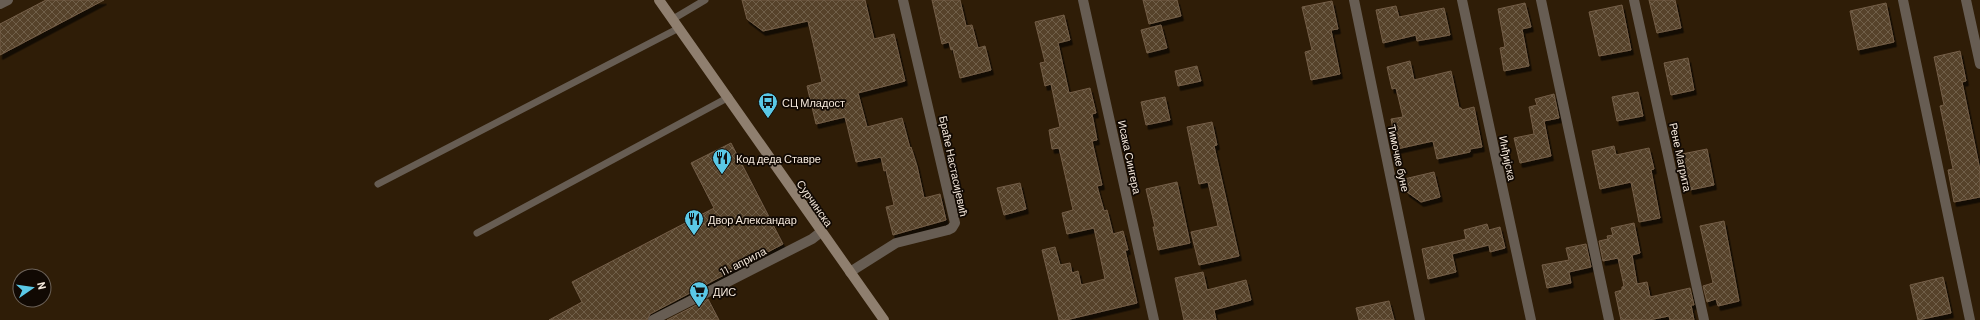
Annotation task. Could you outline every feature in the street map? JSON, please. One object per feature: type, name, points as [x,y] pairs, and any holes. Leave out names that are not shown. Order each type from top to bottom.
[{"type":"main road","name":"Сурчинска","points":[[659,0],[729,97],[821,232],[884,320]]},
{"type":"street","points":[[0,4],[8,0]]},
{"type":"street","name":"Браће Настасијевић","points":[[850,272],[896,243],[948,230],[952,228],[955,223],[955,217],[903,0]]},
{"type":"street","name":"Исака Сингера","points":[[1083,0],[1154,320]]},
{"type":"street","name":"Тимочке буне","points":[[1354,0],[1420,320]]},
{"type":"street","name":"Инђијска","points":[[1462,0],[1531,320]]},
{"type":"street","points":[[1541,0],[1609,320]]},
{"type":"street","name":"Рене Магрита","points":[[1634,0],[1704,320]]},
{"type":"street","points":[[1903,0],[1970,320]]},
{"type":"street","points":[[1966,0],[1980,64]]},
{"type":"street","name":"11. априла","points":[[653,320],[806,242],[821,232]]},
{"type":"lane","points":[[673,19],[705,0]]},
{"type":"lane","points":[[378,184],[679,28]]},
{"type":"lane","points":[[477,233],[729,97]]},
{"type":"building","points":[[46,0],[104,0],[0,55],[0,24]]},
{"type":"building","points":[[742,0],[865,0],[874,39],[894,34],[905,81],[858,93],[867,127],[902,118],[910,148],[911,147],[917,166],[924,198],[940,194],[946,220],[893,235],[886,207],[894,205],[886,170],[884,171],[881,157],[856,162],[845,117],[816,124],[807,86],[822,82],[808,21],[763,31],[747,19]]},
{"type":"building","points":[[932,0],[960,0],[966,26],[972,25],[978,48],[985,46],[991,70],[960,78],[953,49],[951,50],[949,42],[942,44]]},
{"type":"building","points":[[1143,0],[1177,0],[1181,16],[1149,24]]},
{"type":"building","points":[[1649,0],[1675,0],[1681,28],[1657,33]]},
{"type":"building","points":[[1332,1],[1338,29],[1331,30],[1340,74],[1311,80],[1305,52],[1312,50],[1302,7]]},
{"type":"building","points":[[1525,3],[1531,27],[1522,29],[1529,66],[1504,71],[1500,48],[1505,47],[1498,9]]},
{"type":"building","points":[[1886,3],[1894,42],[1858,50],[1850,11]]},
{"type":"building","points":[[1622,5],[1631,50],[1599,56],[1589,12]]},
{"type":"building","points":[[1396,6],[1399,17],[1444,8],[1450,35],[1417,41],[1416,35],[1383,43],[1376,10]]},
{"type":"building","points":[[1064,15],[1070,40],[1058,43],[1069,93],[1090,88],[1096,113],[1092,114],[1097,140],[1092,141],[1102,185],[1097,186],[1104,211],[1107,210],[1113,234],[1123,231],[1128,250],[1125,250],[1137,303],[1066,320],[1059,320],[1042,250],[1055,247],[1060,265],[1070,263],[1072,273],[1078,271],[1081,285],[1105,279],[1094,228],[1067,234],[1062,213],[1073,210],[1059,148],[1052,149],[1049,130],[1060,127],[1051,84],[1045,86],[1040,63],[1045,62],[1035,22]]},
{"type":"building","points":[[1161,25],[1167,48],[1147,53],[1141,30]]},
{"type":"building","points":[[1960,51],[1966,81],[1962,82],[1980,170],[1980,197],[1954,202],[1948,170],[1953,169],[1940,106],[1944,105],[1934,57]]},
{"type":"building","points":[[1688,58],[1694,90],[1671,95],[1664,63]]},
{"type":"building","points":[[1410,61],[1414,80],[1451,71],[1459,108],[1462,110],[1474,107],[1482,147],[1470,149],[1470,152],[1437,159],[1433,141],[1397,149],[1391,119],[1403,117],[1396,88],[1392,89],[1387,67]]},
{"type":"building","points":[[1197,66],[1201,81],[1178,86],[1175,71]]},
{"type":"building","points":[[1638,92],[1643,116],[1617,121],[1612,97]]},
{"type":"building","points":[[1554,94],[1559,118],[1544,121],[1551,156],[1520,163],[1514,138],[1534,134],[1529,107],[1537,105],[1535,99]]},
{"type":"building","points":[[1165,97],[1170,120],[1146,125],[1141,102]]},
{"type":"building","points":[[1212,122],[1217,145],[1214,146],[1239,256],[1199,265],[1191,232],[1218,226],[1208,182],[1199,184],[1187,127]]},
{"type":"building","name":"Двор Александар","points":[[731,143],[783,244],[650,314],[647,320],[549,320],[582,302],[572,282],[714,208],[691,163]]},
{"type":"building","points":[[1614,146],[1616,155],[1649,148],[1654,169],[1651,170],[1660,218],[1639,222],[1631,182],[1600,189],[1592,151]]},
{"type":"building","points":[[1707,149],[1714,185],[1690,190],[1682,154]]},
{"type":"building","points":[[1434,172],[1440,197],[1421,202],[1407,192],[1404,179]]},
{"type":"building","points":[[1177,182],[1190,243],[1158,250],[1153,227],[1155,227],[1146,189]]},
{"type":"building","points":[[1020,183],[1026,209],[1004,215],[997,188]]},
{"type":"building","points":[[1724,221],[1739,301],[1718,306],[1716,299],[1707,302],[1703,286],[1713,283],[1700,226]]},
{"type":"building","points":[[1634,223],[1640,253],[1632,255],[1637,284],[1647,282],[1650,297],[1690,288],[1694,305],[1691,305],[1694,320],[1670,320],[1669,316],[1649,320],[1621,320],[1615,292],[1622,290],[1622,287],[1624,286],[1618,258],[1603,261],[1599,241],[1608,239],[1607,236],[1613,235],[1611,228]]},
{"type":"building","points":[[1487,224],[1489,230],[1500,227],[1505,248],[1490,252],[1489,245],[1452,254],[1456,272],[1428,279],[1422,249],[1466,239],[1464,230]]},
{"type":"building","points":[[1586,244],[1591,267],[1569,272],[1571,283],[1547,288],[1542,265],[1569,260],[1566,248]]},
{"type":"building","points":[[1203,272],[1207,290],[1246,280],[1251,300],[1214,310],[1216,320],[1184,320],[1175,278]]},
{"type":"building","points":[[1943,277],[1951,313],[1918,320],[1910,285]]},
{"type":"building","name":"ДИС","points":[[708,299],[719,320],[667,320]]},
{"type":"building","points":[[1389,301],[1394,320],[1359,320],[1356,308]]},
{"type":"place","name":"СЦ Младост","points":[[768,119]]},
{"type":"place","name":"Код деда Ставре","points":[[722,175]]},
{"type":"place","name":"Двор Александар","points":[[694,236]]},
{"type":"place","name":"ДИС","points":[[699,308]]}]
